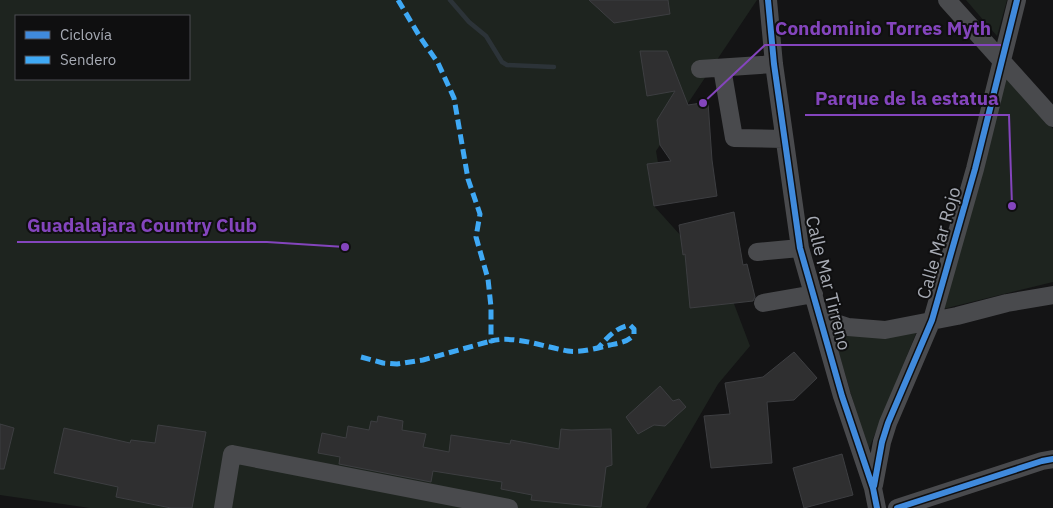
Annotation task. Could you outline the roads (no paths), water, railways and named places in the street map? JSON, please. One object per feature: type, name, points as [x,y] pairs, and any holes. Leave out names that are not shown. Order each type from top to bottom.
[{"type":"street","name":"Calle Mar Tirreno","points":[[768,0],[774,64],[800,248],[842,396],[873,488],[877,508]]},
{"type":"street","points":[[947,0],[1053,118]]},
{"type":"street","name":"Calle Mar Rojo","points":[[873,488],[882,442],[888,423],[932,320],[975,169],[1017,0]]},
{"type":"street","points":[[700,70],[774,64]]},
{"type":"street","points":[[722,68],[734,138],[784,139]]},
{"type":"street","points":[[757,252],[800,248]]},
{"type":"street","points":[[763,303],[814,294]]},
{"type":"street","points":[[821,318],[848,327],[885,330],[958,316],[1007,302],[1053,295]]},
{"type":"street","points":[[223,508],[232,454],[509,508]]},
{"type":"street","points":[[897,508],[1053,459]]},
{"type":"waterway","points":[[450,0],[469,22],[486,36],[502,62],[507,65],[554,67]]},
{"type":"place","name":"Condominio Torres Myth","points":[[703,103]]},
{"type":"place","name":"Parque de la estatua","points":[[1012,206]]},
{"type":"place","name":"Guadalajara Country Club","points":[[345,247]]}]
